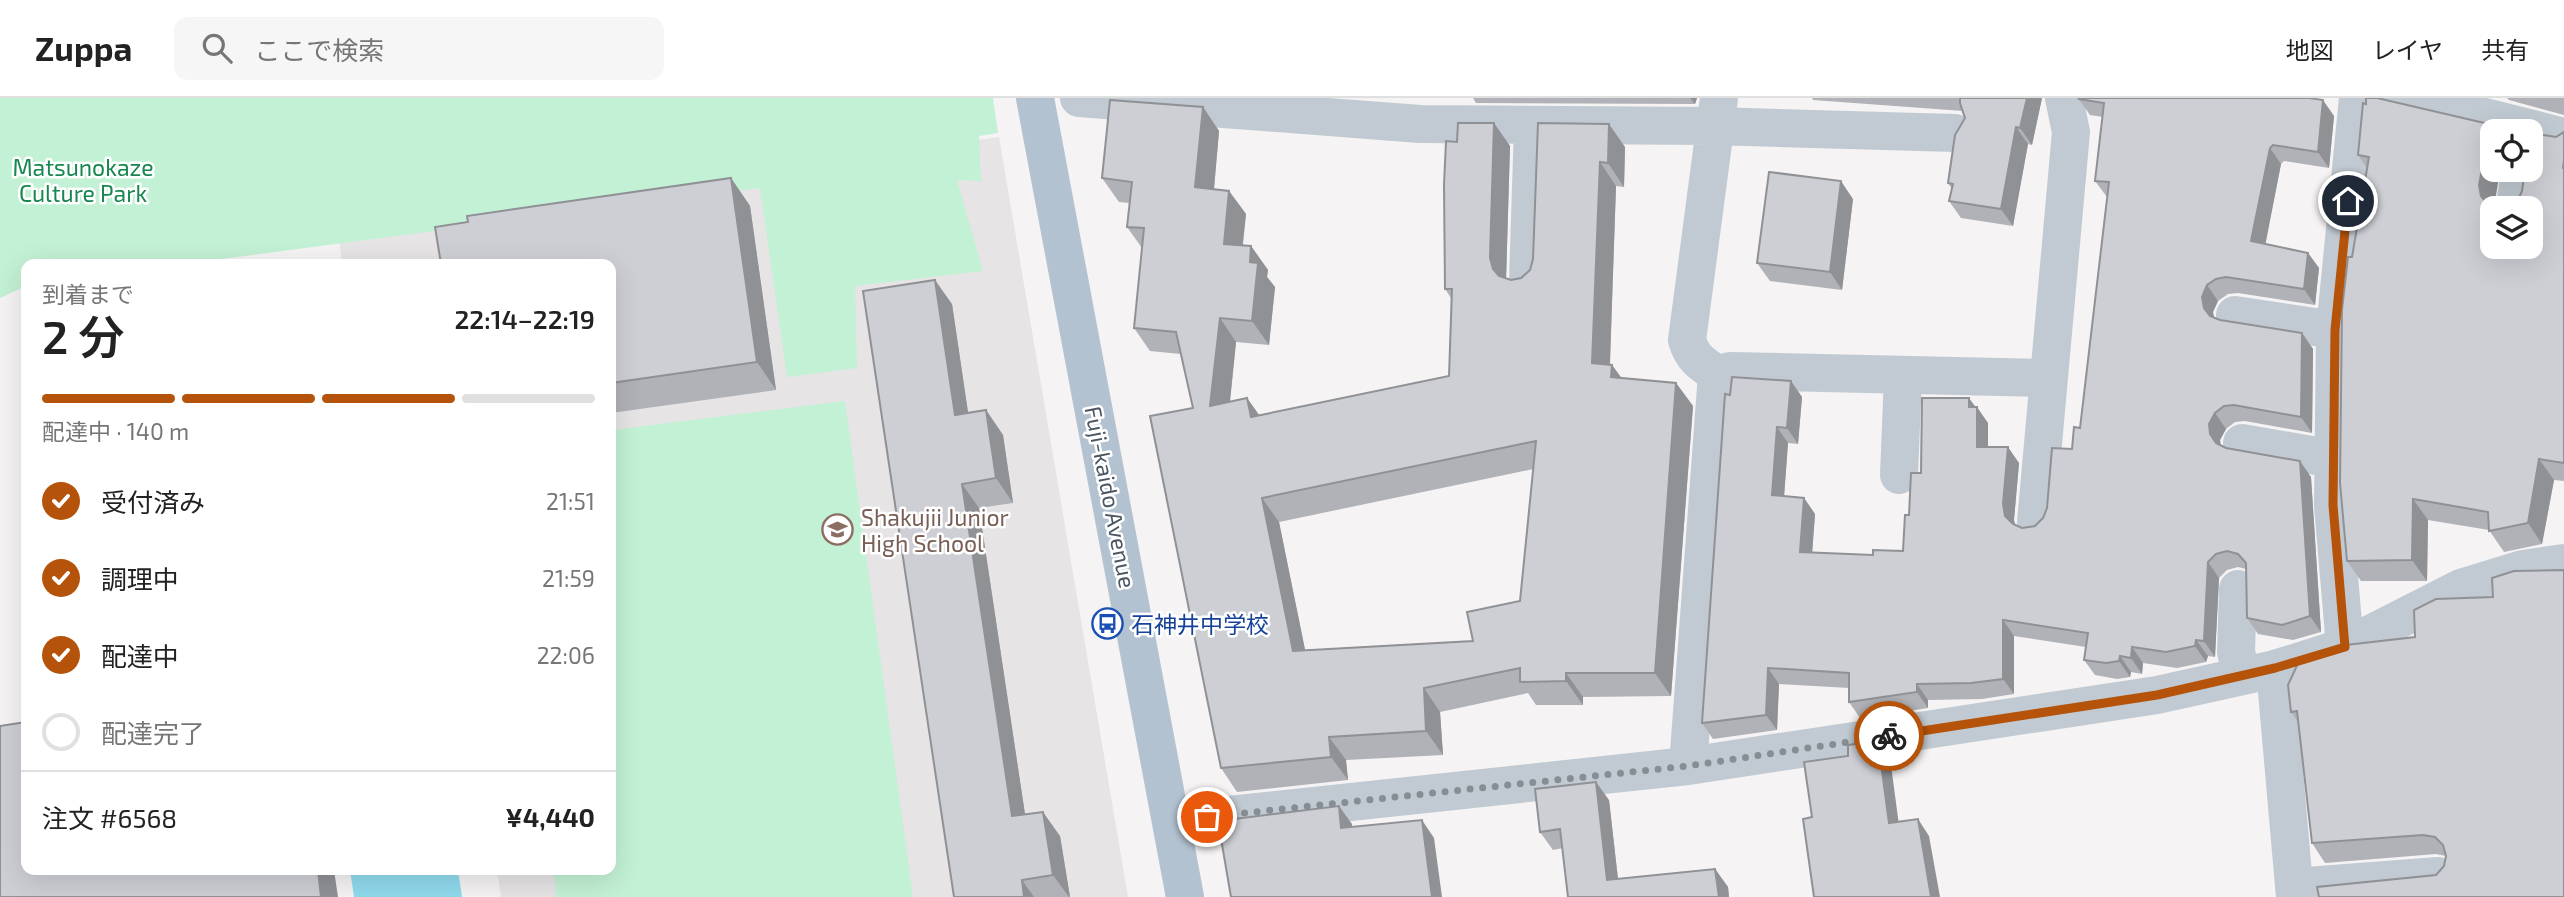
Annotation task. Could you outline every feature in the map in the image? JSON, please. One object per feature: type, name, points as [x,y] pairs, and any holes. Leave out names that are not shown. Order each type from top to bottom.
[{"type":"main road","name":"Fuji-kaido Avenue","points":[[1035,98],[1173,821],[1185,897]]},
{"type":"street","points":[[1079,98],[1422,111],[1533,125],[1716,112],[1955,132]]},
{"type":"street","points":[[2036,522],[2071,132],[2064,98]]},
{"type":"street","points":[[2345,647],[2333,505],[2335,330],[2358,98]]},
{"type":"street","points":[[2392,98],[2481,119]]},
{"type":"street","points":[[1716,112],[1687,340],[1691,354],[1717,374]]},
{"type":"street","points":[[1528,282],[1533,125]]},
{"type":"street","points":[[2543,133],[2564,137]]},
{"type":"street","points":[[2235,315],[2335,330]]},
{"type":"street","points":[[1717,374],[1730,371],[2049,378]]},
{"type":"street","points":[[1688,766],[1717,374]]},
{"type":"street","points":[[1899,475],[1903,375]]},
{"type":"street","points":[[2242,443],[2334,459]]},
{"type":"street","points":[[1173,821],[1688,766],[2157,695],[2259,672],[2345,647],[2461,588],[2523,569],[2564,563]]},
{"type":"street","points":[[2238,589],[2236,652],[2259,672],[2295,892],[2438,876]]},
{"type":"shaded area","name":"Shakujii Junior High School","points":[[999,137],[1128,897],[501,897],[498,875],[616,875],[616,259],[341,259],[338,232]]},
{"type":"green space","name":"Matsunokaze Culture Park","points":[[0,98],[993,98],[998,133],[979,136],[981,181],[957,180],[983,271],[855,286],[857,368],[787,377],[760,188],[222,259],[21,259],[21,288],[0,298]]},
{"type":"green space","points":[[845,401],[913,897],[556,897],[554,875],[616,875],[616,429]]},
{"type":"water","points":[[351,875],[459,875],[462,897],[354,897]]},
{"type":"building","points":[[1960,98],[2027,98],[2020,128],[2016,127],[2001,209],[1949,201],[1953,184],[1948,183],[1955,135],[1965,118]]},
{"type":"building","points":[[2078,98],[2323,100],[2318,152],[2273,145],[2270,148],[2251,241],[2308,253],[2304,289],[2226,277],[2207,285],[2202,297],[2204,308],[2210,316],[2220,320],[2302,333],[2301,417],[2234,405],[2224,406],[2215,413],[2209,424],[2210,434],[2216,443],[2226,448],[2300,461],[2310,616],[2282,625],[2247,618],[2246,563],[2238,554],[2227,551],[2216,554],[2208,562],[2204,641],[2196,640],[2195,646],[2166,652],[2132,647],[2131,658],[2120,656],[2119,661],[2106,663],[2084,660],[2088,633],[2003,620],[2003,679],[1971,683],[1917,684],[1917,692],[1849,702],[1849,673],[1768,668],[1766,715],[1702,723],[1725,394],[1730,395],[1732,377],[1791,381],[1787,428],[1777,427],[1772,495],[1804,498],[1800,552],[1873,555],[1873,550],[1903,551],[1905,515],[1909,515],[1911,473],[1921,473],[1922,398],[1969,398],[1969,407],[1977,407],[1977,447],[2008,447],[2003,504],[2005,516],[2022,528],[2035,526],[2043,518],[2047,508],[2052,448],[2072,449],[2074,427],[2080,428],[2109,182],[2095,181],[2104,103]]},
{"type":"building","points":[[2366,98],[2377,98],[2480,122],[2480,259],[2543,259],[2543,196],[2520,196],[2523,182],[2543,182],[2543,135],[2556,137],[2564,132],[2564,463],[2539,459],[2528,523],[2489,531],[2488,512],[2413,499],[2412,560],[2347,561],[2340,483],[2342,310],[2348,257],[2352,257],[2369,157],[2358,155],[2363,103],[2366,104]]},
{"type":"building","points":[[1110,100],[1203,107],[1195,187],[1229,191],[1224,244],[1251,246],[1250,262],[1258,263],[1252,321],[1220,318],[1210,406],[1247,398],[1251,417],[1449,376],[1452,289],[1445,289],[1444,185],[1446,141],[1457,142],[1458,123],[1494,123],[1490,258],[1493,269],[1499,276],[1511,280],[1521,278],[1530,270],[1533,259],[1538,123],[1609,124],[1608,163],[1600,162],[1592,363],[1612,365],[1611,377],[1676,383],[1655,673],[1566,673],[1566,681],[1520,682],[1520,668],[1424,688],[1426,731],[1329,737],[1331,757],[1221,768],[1150,416],[1193,408],[1176,332],[1134,328],[1144,228],[1127,227],[1132,182],[1102,178]],"holes":[[[1536,441],[1520,601],[1467,612],[1473,641],[1293,651],[1262,498]]]},
{"type":"building","points":[[1769,172],[1841,181],[1830,272],[1757,263]]},
{"type":"building","points":[[731,178],[757,362],[616,382],[616,259],[440,259],[435,227],[468,222],[467,216]]},
{"type":"building","points":[[935,280],[955,415],[986,410],[996,478],[962,484],[1012,816],[1043,812],[1053,875],[1022,880],[1024,897],[954,897],[863,291]]},
{"type":"building","points":[[2564,570],[2564,897],[2319,897],[2317,887],[2436,875],[2444,866],[2446,856],[2443,845],[2435,837],[2423,835],[2312,843],[2297,711],[2291,712],[2288,685],[2299,661],[2346,645],[2415,637],[2414,610],[2436,599],[2493,597],[2492,578],[2514,571]]},
{"type":"building","points":[[21,723],[21,875],[319,875],[321,897],[0,897],[0,726]]},
{"type":"building","points":[[1878,741],[1889,823],[1918,819],[1931,897],[1814,897],[1803,819],[1812,817],[1804,762],[1848,756],[1848,745]]},
{"type":"building","points":[[1596,782],[1607,880],[1715,869],[1719,897],[1568,897],[1560,829],[1540,832],[1535,789]]},
{"type":"building","points":[[1339,806],[1341,828],[1422,820],[1432,897],[1231,897],[1218,821]]},
{"type":"way so far","points":[[1207,817],[1688,766],[1889,736]]},
{"type":"place","name":"Shakujii Junior High School","points":[[838,530]]},
{"type":"place","name":"石神井中学校","points":[[1108,624]]},
{"type":"route","points":[[1889,736],[2157,695],[2275,668],[2345,647],[2333,505],[2335,330],[2348,201]]}]
